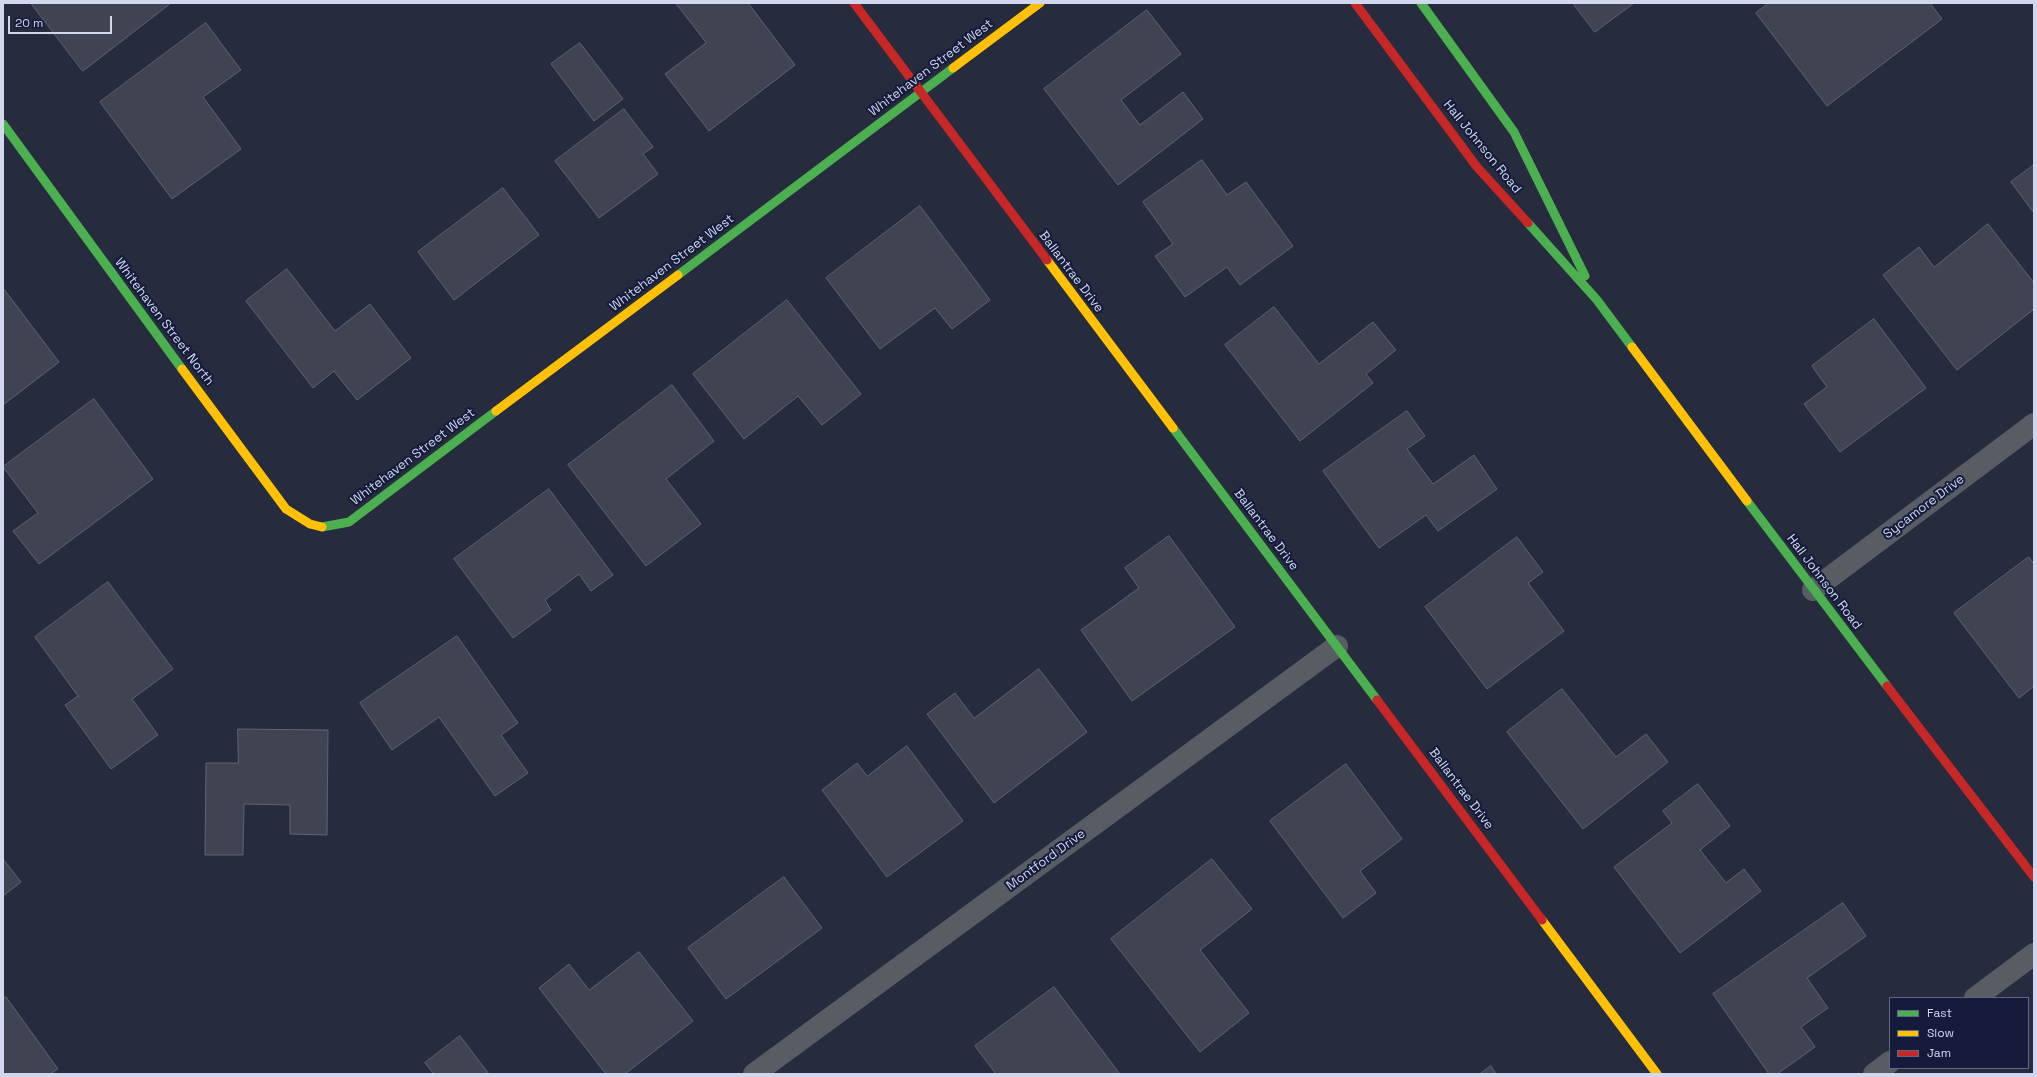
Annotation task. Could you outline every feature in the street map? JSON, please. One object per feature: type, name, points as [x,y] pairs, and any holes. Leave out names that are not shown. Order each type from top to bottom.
[{"type":"street","name":"Ballantrae Drive","points":[[854,3],[1657,1074]]},
{"type":"street","name":"Whitehaven Street West","points":[[313,527],[328,528],[349,522],[1040,3]]},
{"type":"street","name":"Hall Johnson Road","points":[[1355,3],[1477,167],[1597,300],[1813,590],[2034,877]]},
{"type":"street","name":"Hall Johnson Road","points":[[1421,3],[1514,132],[1597,300]]},
{"type":"street","name":"Whitehaven Street North","points":[[3,124],[71,219],[286,509],[313,527]]},
{"type":"street","name":"Sycamore Drive","points":[[1813,590],[2034,424]]},
{"type":"street","name":"Montford Drive","points":[[754,1074],[1337,646]]},
{"type":"street","points":[[1976,997],[2034,954]]},
{"type":"street","points":[[1874,1074],[1889,1063]]},
{"type":"building","points":[[31,3],[171,3],[83,71]]},
{"type":"building","points":[[676,3],[748,3],[795,65],[709,131],[665,74],[706,43]]},
{"type":"building","points":[[1573,3],[1634,3],[1595,32]]},
{"type":"building","points":[[1769,3],[1930,3],[1942,19],[1827,106],[1756,13]]},
{"type":"building","points":[[1147,10],[1181,54],[1121,100],[1140,125],[1183,92],[1203,119],[1118,185],[1044,89]]},
{"type":"building","points":[[206,23],[241,70],[203,97],[241,149],[172,199],[100,102]]},
{"type":"building","points":[[580,43],[623,99],[594,121],[551,64]]},
{"type":"building","points":[[624,109],[653,147],[643,154],[658,174],[599,218],[555,161]]},
{"type":"building","points":[[1202,160],[1227,195],[1246,182],[1293,246],[1240,285],[1227,267],[1185,297],[1155,256],[1173,244],[1143,202]]},
{"type":"building","points":[[2034,165],[2034,213],[2011,182]]},
{"type":"building","points":[[503,188],[539,235],[454,300],[418,252]]},
{"type":"building","points":[[920,206],[990,300],[952,329],[935,308],[880,349],[826,278]]},
{"type":"building","points":[[1988,224],[2034,283],[2034,309],[1957,370],[1883,275],[1919,247],[1934,267]]},
{"type":"building","points":[[287,269],[335,331],[370,304],[411,358],[357,400],[334,371],[313,388],[246,301]]},
{"type":"building","points":[[3,288],[59,362],[3,405]]},
{"type":"building","points":[[787,300],[861,394],[822,425],[798,396],[744,439],[693,374]]},
{"type":"building","points":[[1274,307],[1319,364],[1373,322],[1396,350],[1366,374],[1373,383],[1300,441],[1225,345]]},
{"type":"building","points":[[1874,319],[1926,388],[1840,452],[1804,404],[1827,387],[1812,366]]},
{"type":"building","points":[[672,385],[714,441],[666,479],[701,524],[646,566],[568,465]]},
{"type":"building","points":[[94,399],[153,479],[39,564],[13,531],[38,513],[3,467]]},
{"type":"building","points":[[1407,411],[1425,436],[1407,449],[1433,484],[1474,455],[1497,489],[1438,531],[1426,515],[1379,548],[1323,471]]},
{"type":"building","points":[[549,489],[613,575],[591,591],[579,574],[545,600],[551,610],[513,638],[454,559]]},
{"type":"building","points":[[1169,536],[1235,627],[1132,701],[1081,630],[1139,588],[1125,568]]},
{"type":"building","points":[[1517,537],[1543,572],[1528,583],[1564,631],[1487,689],[1425,607]]},
{"type":"building","points":[[2029,557],[2034,564],[2034,686],[2019,698],[1954,613]]},
{"type":"building","points":[[108,582],[173,669],[132,699],[158,735],[111,769],[65,705],[78,696],[35,637]]},
{"type":"building","points":[[457,636],[518,723],[501,735],[528,773],[495,796],[439,717],[392,750],[360,703]]},
{"type":"building","points":[[1039,669],[1087,732],[994,803],[927,714],[955,693],[974,718]]},
{"type":"building","points":[[1562,689],[1616,757],[1646,734],[1668,762],[1583,829],[1507,732]]},
{"type":"building","points":[[238,729],[328,730],[327,835],[290,834],[290,805],[244,804],[243,855],[205,855],[206,763],[238,763]]},
{"type":"building","points":[[907,746],[963,821],[887,877],[822,790],[857,763],[867,776]]},
{"type":"building","points":[[1346,764],[1402,839],[1360,871],[1376,893],[1343,918],[1270,821]]},
{"type":"building","points":[[1698,784],[1730,826],[1700,850],[1726,883],[1744,869],[1761,891],[1680,953],[1614,867],[1672,823],[1663,811]]},
{"type":"building","points":[[3,859],[21,882],[3,896]]},
{"type":"building","points":[[1212,859],[1252,909],[1200,950],[1249,1013],[1200,1052],[1111,939]]},
{"type":"building","points":[[784,877],[822,928],[726,999],[688,948]]},
{"type":"building","points":[[1843,903],[1866,936],[1807,978],[1828,1008],[1801,1027],[1815,1047],[1777,1074],[1769,1074],[1713,994]]},
{"type":"building","points":[[639,952],[693,1021],[625,1074],[606,1074],[539,988],[569,964],[589,990]]},
{"type":"building","points":[[1054,987],[1120,1074],[996,1074],[975,1046]]},
{"type":"building","points":[[6,997],[58,1069],[50,1074],[3,1074],[3,999]]},
{"type":"building","points":[[460,1036],[489,1074],[434,1074],[425,1063]]},
{"type":"building","points":[[1491,1066],[1496,1074],[1480,1074]]},
{"type":"traffic: fast","points":[[1421,3],[1514,132],[1585,276]]},
{"type":"traffic: fast","points":[[678,275],[953,68]]},
{"type":"traffic: fast","points":[[3,124],[182,369]]},
{"type":"traffic: fast","points":[[1528,223],[1597,300],[1632,347]]},
{"type":"traffic: fast","points":[[322,527],[349,522],[496,411]]},
{"type":"traffic: fast","points":[[1173,428],[1377,700]]},
{"type":"traffic: fast","points":[[1747,501],[1887,686]]},
{"type":"traffic: slow","points":[[953,68],[1040,3]]},
{"type":"traffic: slow","points":[[1047,260],[1173,428]]},
{"type":"traffic: slow","points":[[496,411],[678,275]]},
{"type":"traffic: slow","points":[[1632,347],[1747,501]]},
{"type":"traffic: slow","points":[[182,369],[286,509],[310,524],[322,527]]},
{"type":"traffic: slow","points":[[1542,920],[1657,1074]]},
{"type":"traffic: jam","points":[[854,3],[1047,260]]},
{"type":"traffic: jam","points":[[1355,3],[1477,167],[1528,223]]},
{"type":"traffic: jam","points":[[1887,686],[2034,877]]},
{"type":"traffic: jam","points":[[1377,700],[1542,920]]}]
